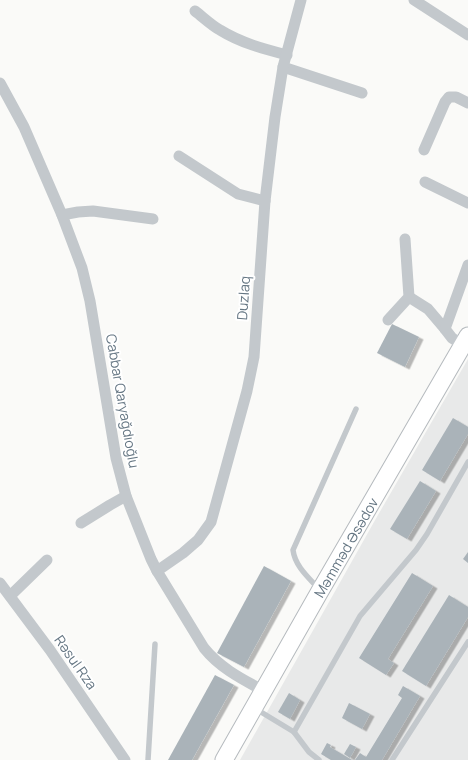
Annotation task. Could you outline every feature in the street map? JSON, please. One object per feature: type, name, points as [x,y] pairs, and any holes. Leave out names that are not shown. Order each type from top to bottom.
[{"type":"main road","name":"Məmməd Əsədov","points":[[224,760],[320,590],[465,340]]},
{"type":"street","name":"Duzlaq","points":[[157,571],[198,540],[211,522],[247,391],[254,357],[265,202],[275,116],[283,67],[301,0]]},
{"type":"street","points":[[414,0],[468,35]]},
{"type":"street","points":[[195,11],[220,30],[232,36],[256,47],[287,55]]},
{"type":"street","points":[[283,67],[362,93]]},
{"type":"street","name":"Cabbar Qaryağdıoğlu","points":[[0,83],[24,127],[62,215],[80,262],[90,301],[111,431],[126,496],[151,559],[204,648],[212,658],[225,668],[264,691]]},
{"type":"street","points":[[424,150],[445,102],[449,97],[456,96],[468,103]]},
{"type":"street","points":[[179,156],[238,194],[265,202]]},
{"type":"street","points":[[425,182],[468,203]]},
{"type":"street","points":[[62,215],[94,211],[153,219]]},
{"type":"street","points":[[388,320],[409,297],[405,239]]},
{"type":"street","points":[[445,329],[453,311],[468,265]]},
{"type":"street","points":[[409,297],[428,309],[452,338],[465,340]]},
{"type":"street","points":[[81,523],[110,504],[126,496]]},
{"type":"street","points":[[10,596],[47,560]]},
{"type":"street","name":"Rəsul Rza","points":[[0,583],[50,650],[125,760]]},
{"type":"lane","points":[[320,590],[303,572],[294,558],[293,550],[356,409]]},
{"type":"lane","points":[[294,732],[360,616],[416,550],[427,534],[468,462]]},
{"type":"lane","points":[[392,760],[468,642]]},
{"type":"lane","points":[[148,760],[156,644]]},
{"type":"lane","points":[[254,708],[294,732],[309,752],[318,760]]},
{"type":"shaded area","points":[[468,359],[468,760],[240,760],[374,522]]},
{"type":"building","points":[[392,324],[419,337],[405,367],[377,353]]},
{"type":"building","points":[[453,418],[468,427],[468,434],[440,481],[422,470]]},
{"type":"building","points":[[420,481],[436,491],[407,539],[390,529]]},
{"type":"building","points":[[468,552],[468,563],[463,559]]},
{"type":"building","points":[[264,566],[291,581],[244,667],[217,653]]},
{"type":"building","points":[[412,573],[433,586],[388,659],[394,663],[386,675],[359,658]]},
{"type":"building","points":[[449,595],[468,607],[468,617],[426,686],[402,671]]},
{"type":"building","points":[[215,675],[234,685],[192,760],[168,760]]},
{"type":"building","points":[[403,686],[420,696],[382,760],[355,760],[360,753],[366,757],[402,698],[398,695]]},
{"type":"building","points":[[289,693],[300,700],[290,719],[278,712]]},
{"type":"building","points":[[349,703],[370,714],[362,729],[342,718]]},
{"type":"building","points":[[327,743],[331,745],[330,747],[352,760],[331,760],[321,754]]},
{"type":"building","points":[[350,744],[356,747],[350,758],[344,754]]}]
